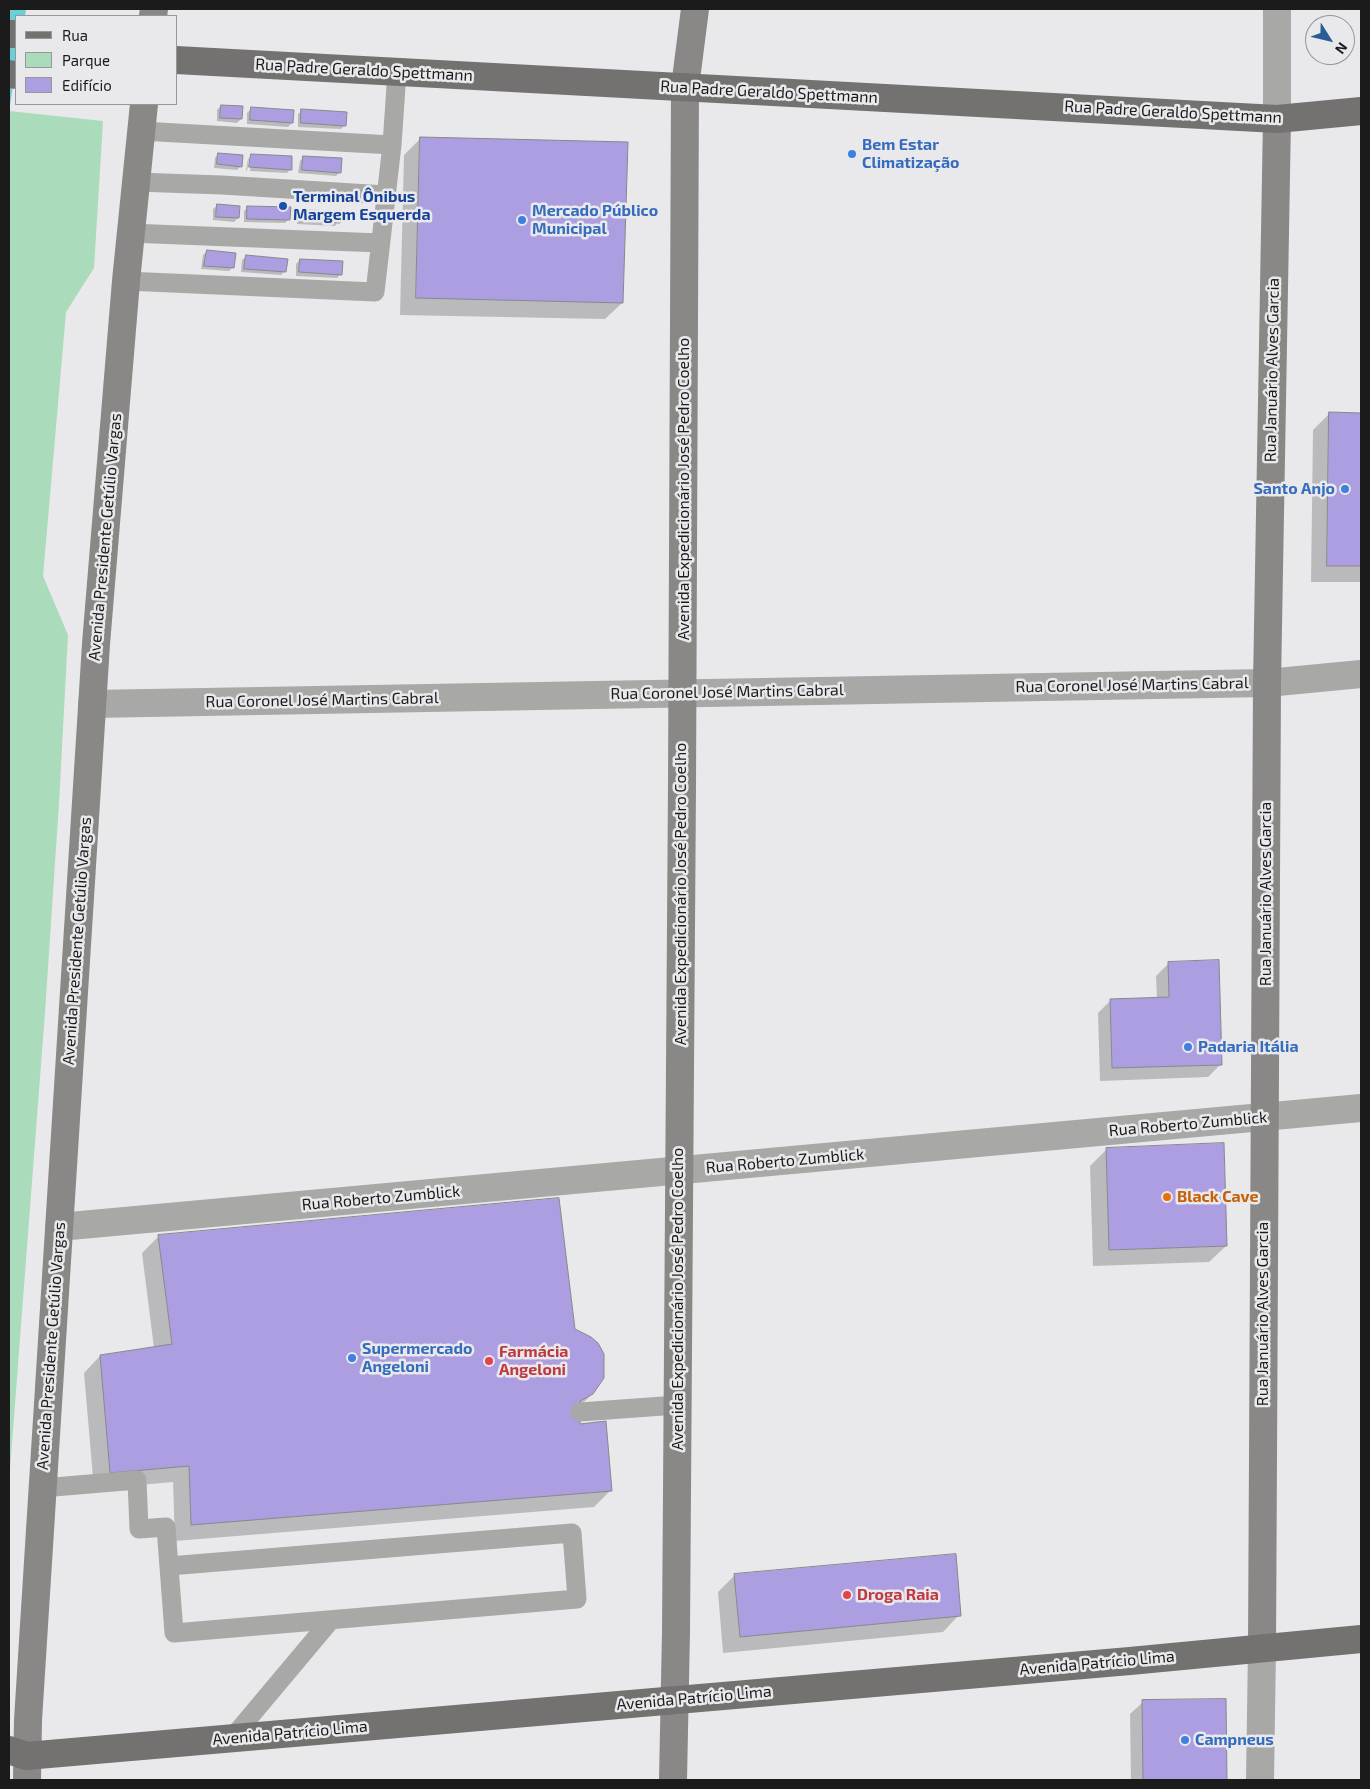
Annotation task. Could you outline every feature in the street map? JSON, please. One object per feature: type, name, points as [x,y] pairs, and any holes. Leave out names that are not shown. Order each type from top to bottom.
[{"type":"main road","name":"Rua Padre Geraldo Spettmann","points":[[178,60],[1276,119],[1361,111]]},
{"type":"main road","name":"Avenida Patrício Lima","points":[[20,1762],[232,1738],[1361,1639]]},
{"type":"street","name":"Avenida Expedicionário José Pedro Coelho","points":[[673,1780],[673,1699],[676,1622],[683,693],[685,87],[695,9]]},
{"type":"street","name":"Rua Januário Alves Garcia","points":[[1260,1780],[1267,683],[1277,9]]},
{"type":"street","name":"Avenida Presidente Getúlio Vargas","points":[[20,1762],[42,1488],[92,704],[130,233],[144,105]]},
{"type":"street","name":"Rua Coronel José Martins Cabral","points":[[92,704],[1267,683],[1361,674]]},
{"type":"street","name":"Rua Roberto Zumblick","points":[[58,1227],[1361,1108]]},
{"type":"lane","points":[[126,281],[375,292],[392,145],[397,72]]},
{"type":"lane","points":[[141,131],[392,145]]},
{"type":"lane","points":[[135,182],[222,185],[386,195]]},
{"type":"lane","points":[[130,233],[380,243]]},
{"type":"lane","points":[[580,1412],[677,1405]]},
{"type":"lane","points":[[42,1488],[137,1480],[138,1529],[166,1528],[174,1632],[577,1599],[572,1533],[169,1566]]},
{"type":"lane","points":[[232,1738],[331,1620]]},
{"type":"green space","points":[[9,111],[103,121],[94,268],[66,312],[43,576],[68,635],[45,1012],[9,1482]]},
{"type":"water","points":[[9,9],[26,9],[25,15],[15,15],[15,73],[9,112]]},
{"type":"building","points":[[221,105],[243,106],[242,119],[220,118]]},
{"type":"building","points":[[251,107],[294,110],[293,123],[250,120]]},
{"type":"building","points":[[301,109],[347,112],[346,126],[301,123]]},
{"type":"building","name":"Mercado Público Municipal","points":[[420,137],[628,142],[623,303],[416,298]]},
{"type":"building","points":[[218,153],[243,155],[242,167],[217,164]]},
{"type":"building","points":[[251,154],[292,156],[292,170],[249,167]]},
{"type":"building","points":[[303,156],[342,158],[341,173],[302,170]]},
{"type":"building","points":[[217,204],[240,206],[239,218],[216,217]]},
{"type":"building","points":[[247,206],[291,207],[290,220],[247,219]]},
{"type":"building","points":[[301,210],[341,211],[340,223],[300,220]]},
{"type":"building","points":[[207,250],[236,253],[234,268],[204,266]]},
{"type":"building","points":[[246,255],[288,259],[286,272],[244,269]]},
{"type":"building","points":[[300,259],[343,261],[342,275],[299,272]]},
{"type":"building","name":"Santo Anjo","points":[[1329,412],[1361,413],[1361,566],[1327,566]]},
{"type":"building","points":[[1219,960],[1222,1065],[1112,1068],[1110,999],[1169,997],[1168,962]]},
{"type":"building","name":"Black Cave","points":[[1224,1143],[1227,1246],[1109,1250],[1106,1148]]},
{"type":"building","name":"Supermercado Angeloni","points":[[559,1198],[575,1329],[598,1343],[604,1354],[604,1378],[593,1394],[580,1401],[580,1424],[606,1421],[612,1491],[191,1525],[189,1466],[110,1473],[100,1355],[172,1344],[158,1235]]},
{"type":"building","name":"Droga Raia","points":[[956,1554],[961,1616],[740,1637],[734,1574]]},
{"type":"building","name":"Campneus","points":[[1226,1699],[1227,1780],[1143,1780],[1142,1700]]},
{"type":"place","name":"Bem Estar Climatização","points":[[852,154]]},
{"type":"place","name":"Terminal Ônibus Margem Esquerda","points":[[283,206]]},
{"type":"place","name":"Mercado Público Municipal","points":[[522,220]]},
{"type":"place","name":"Santo Anjo","points":[[1345,489]]},
{"type":"place","name":"Padaria Itália","points":[[1188,1047]]},
{"type":"place","name":"Black Cave","points":[[1167,1197]]},
{"type":"place","name":"Supermercado Angeloni","points":[[352,1358]]},
{"type":"place","name":"Farmácia Angeloni","points":[[489,1361]]},
{"type":"place","name":"Droga Raia","points":[[847,1595]]},
{"type":"place","name":"Campneus","points":[[1185,1740]]}]
